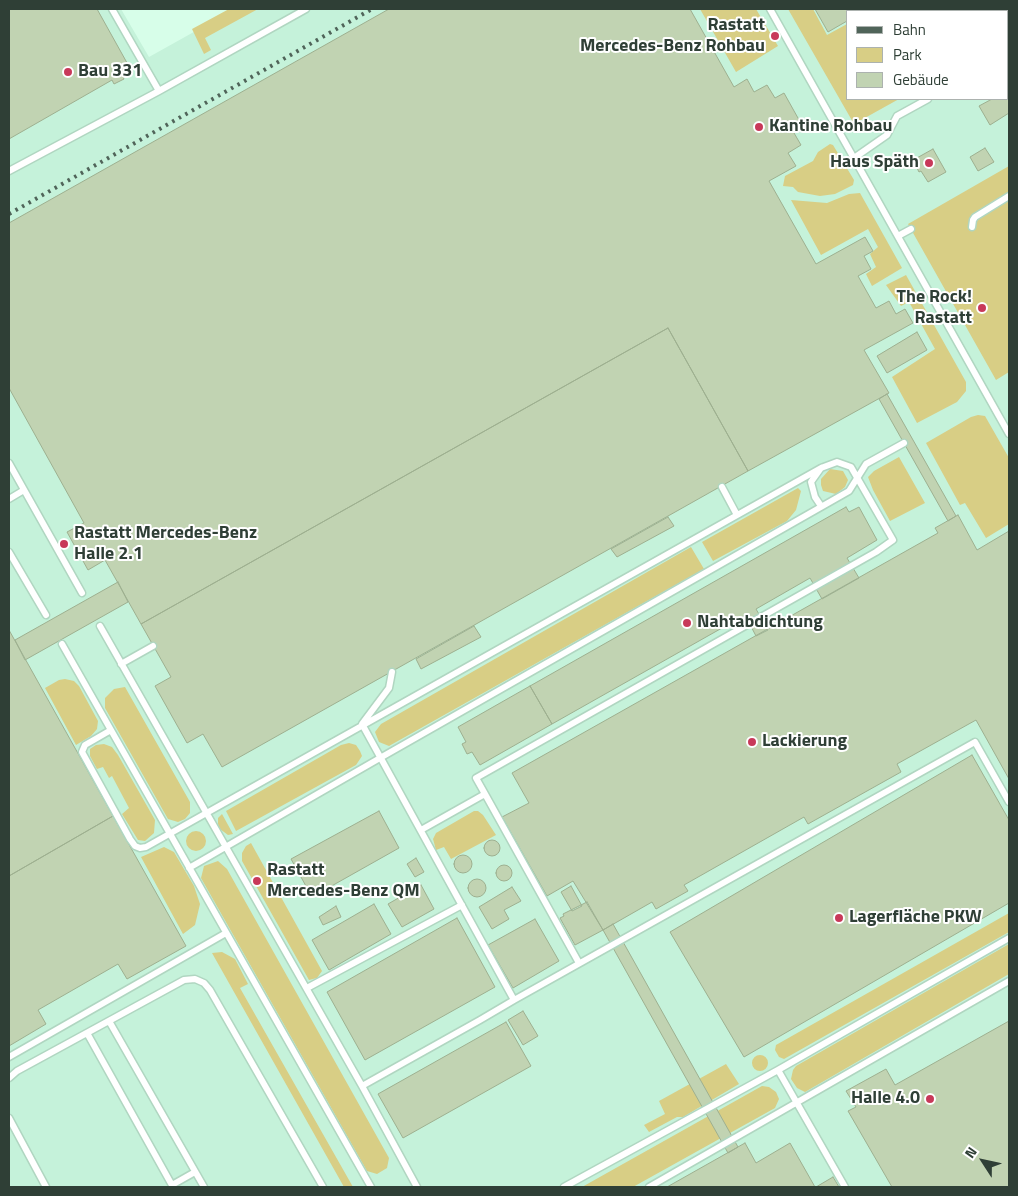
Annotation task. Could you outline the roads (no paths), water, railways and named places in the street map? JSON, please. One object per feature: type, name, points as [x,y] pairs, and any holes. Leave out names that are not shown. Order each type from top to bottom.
[{"type":"lane","points":[[112,9],[159,91]]},
{"type":"lane","points":[[9,171],[159,91],[306,9]]},
{"type":"lane","points":[[770,9],[1009,434]]},
{"type":"lane","points":[[854,158],[887,135],[897,116],[926,100]]},
{"type":"lane","points":[[972,227],[975,217],[1009,196]]},
{"type":"lane","points":[[898,236],[911,229]]},
{"type":"lane","points":[[190,868],[849,491],[866,464],[904,443]]},
{"type":"lane","points":[[111,730],[84,745],[82,752],[130,839],[140,848],[146,847],[821,468],[837,462],[851,467],[893,540],[876,552],[476,778],[579,963]]},
{"type":"lane","points":[[9,463],[82,594]]},
{"type":"lane","points":[[821,468],[812,482],[815,497],[821,506]]},
{"type":"lane","points":[[722,487],[737,515]]},
{"type":"lane","points":[[9,499],[24,490]]},
{"type":"lane","points":[[9,552],[46,614]]},
{"type":"lane","points":[[100,626],[307,988],[417,1187]]},
{"type":"lane","points":[[62,644],[371,1187]]},
{"type":"lane","points":[[121,664],[154,646]]},
{"type":"lane","points":[[362,724],[389,688],[392,672]]},
{"type":"lane","points":[[362,724],[514,1000]]},
{"type":"lane","points":[[362,1086],[975,742],[1009,802]]},
{"type":"lane","points":[[420,830],[485,794]]},
{"type":"lane","points":[[307,988],[462,905]]},
{"type":"lane","points":[[9,1057],[226,933]]},
{"type":"lane","points":[[564,1187],[778,1070],[1009,938]]},
{"type":"lane","points":[[9,1078],[17,1071],[184,980],[195,979],[204,983],[215,999],[323,1187]]},
{"type":"lane","points":[[649,1187],[1009,981]]},
{"type":"lane","points":[[109,1020],[204,1187]]},
{"type":"lane","points":[[87,1033],[173,1186],[195,1172]]},
{"type":"lane","points":[[778,1070],[845,1187]]},
{"type":"lane","points":[[9,1118],[46,1187]]},
{"type":"railway","points":[[9,214],[372,9]]},
{"type":"place","name":"Rastatt Mercedes-Benz Rohbau","points":[[775,36]]},
{"type":"place","name":"Bau 331","points":[[68,72]]},
{"type":"place","name":"Kantine Rohbau","points":[[759,127]]},
{"type":"place","name":"Haus Späth","points":[[929,163]]},
{"type":"place","name":"The Rock! Rastatt","points":[[982,308]]},
{"type":"place","name":"Rastatt Mercedes-Benz Halle 2.1","points":[[64,544]]},
{"type":"place","name":"Nahtabdichtung","points":[[687,623]]},
{"type":"place","name":"Lackierung","points":[[752,742]]},
{"type":"place","name":"Rastatt Mercedes-Benz QM","points":[[257,881]]},
{"type":"place","name":"Lagerfläche PKW","points":[[839,918]]},
{"type":"place","name":"Halle 4.0","points":[[930,1099]]}]
